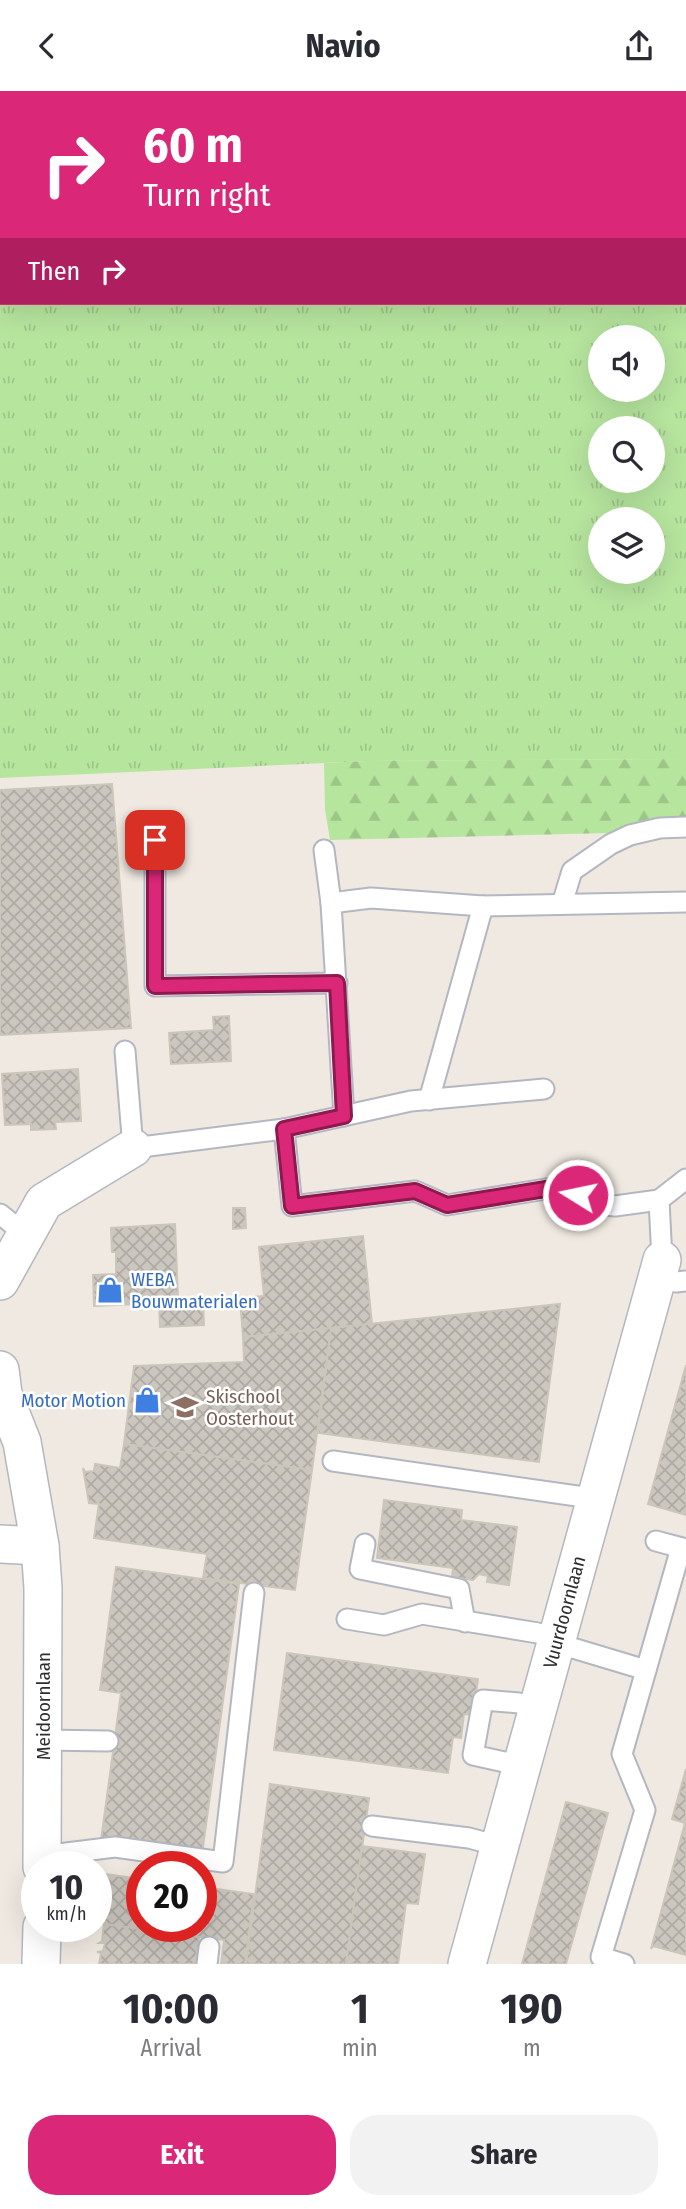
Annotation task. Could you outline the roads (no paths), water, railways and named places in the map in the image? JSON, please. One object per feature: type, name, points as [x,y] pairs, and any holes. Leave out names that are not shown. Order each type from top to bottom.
[{"type":"street","points":[[0,1281],[13,1224],[133,1147]]},
{"type":"street","name":"Vuurdoornlaan","points":[[467,1964],[595,1501],[668,1273]]},
{"type":"street","name":"Meidoornlaan","points":[[1,1386],[22,1442],[40,1546],[43,1588],[42,1851]]},
{"type":"street","points":[[0,1544],[40,1546]]},
{"type":"street","points":[[41,1964],[42,1942]]},
{"type":"lane","points":[[562,904],[572,871],[611,844],[630,835],[660,828],[686,827]]},
{"type":"lane","points":[[155,840],[155,986],[337,983]]},
{"type":"lane","points":[[324,850],[331,903],[344,1116]]},
{"type":"lane","points":[[331,903],[371,898],[483,906],[686,902]]},
{"type":"lane","points":[[429,1100],[483,906]]},
{"type":"lane","points":[[125,1051],[133,1147],[284,1129],[429,1100],[544,1089]]},
{"type":"lane","points":[[284,1129],[292,1206],[415,1191],[447,1205],[564,1186],[591,1204],[615,1206],[659,1200],[686,1179]]},
{"type":"lane","points":[[659,1200],[668,1273]]},
{"type":"lane","points":[[333,1461],[595,1501]]},
{"type":"lane","points":[[624,1964],[601,1957],[645,1810],[622,1754],[684,1549],[656,1541]]},
{"type":"lane","points":[[365,1543],[360,1569],[459,1589],[466,1622]]},
{"type":"lane","points":[[96,1851],[115,1847],[223,1862],[254,1593]]},
{"type":"lane","points":[[347,1619],[384,1625],[422,1614],[538,1633],[646,1670]]},
{"type":"lane","points":[[522,1766],[465,1754],[483,1700],[519,1703],[538,1709]]},
{"type":"lane","points":[[43,1740],[108,1741]]},
{"type":"lane","points":[[372,1826],[469,1838],[499,1846]]},
{"type":"place","name":"WEBA Bouwmaterialen","points":[[110,1290]]},
{"type":"place","name":"Motor Motion","points":[[147,1400]]},
{"type":"place","name":"Skischool Oosterhout","points":[[185,1407]]}]
